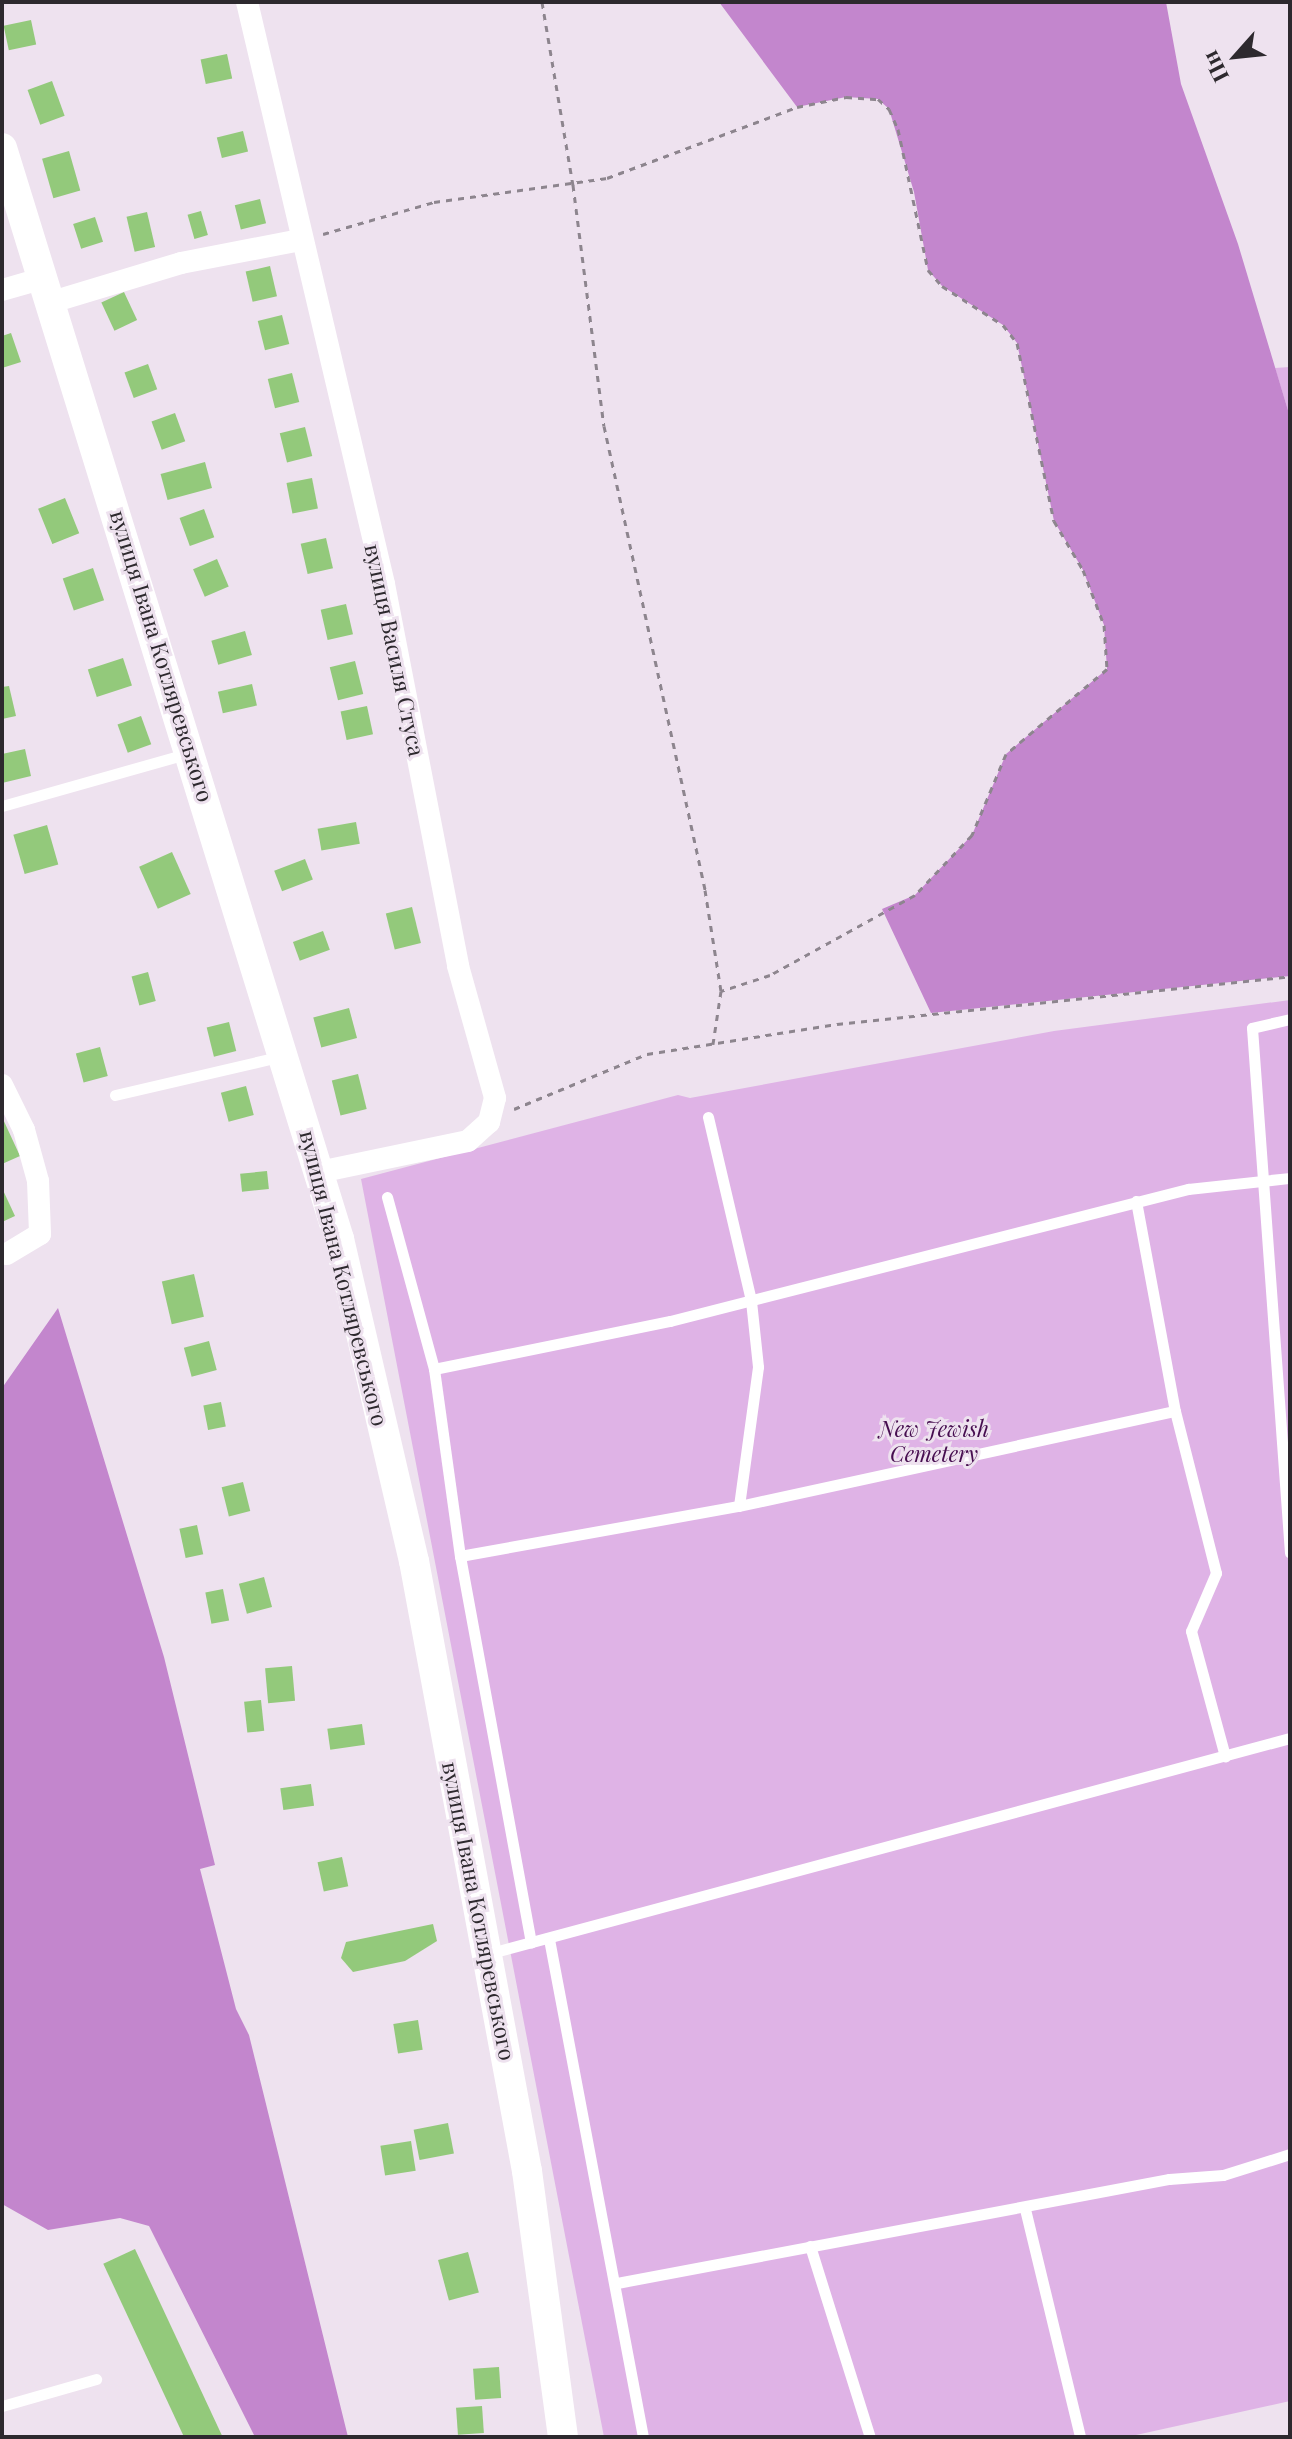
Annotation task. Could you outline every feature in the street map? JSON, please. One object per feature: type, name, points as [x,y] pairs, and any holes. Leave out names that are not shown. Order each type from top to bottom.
[{"type":"street","name":"вулиця Василя Стуса","points":[[247,2],[300,240],[384,584],[458,966],[495,1098],[489,1122]]},
{"type":"street","name":"вулиця Івана Котляревського","points":[[2,148],[192,752],[319,1172],[414,1561],[527,2171],[563,2437]]},
{"type":"street","points":[[2,290],[48,290],[300,240]]},
{"type":"street","points":[[2,1085],[24,1130],[38,1181],[40,1234],[7,1254]]},
{"type":"street","points":[[319,1172],[438,1150],[468,1141],[489,1122]]},
{"type":"lane","points":[[2,806],[192,752]]},
{"type":"lane","points":[[1290,1019],[1252,1028],[1286,1455],[1290,1553]]},
{"type":"lane","points":[[115,1095],[284,1056]]},
{"type":"lane","points":[[708,1117],[751,1301],[758,1367],[739,1506]]},
{"type":"lane","points":[[434,1369],[751,1301],[1188,1189],[1290,1178]]},
{"type":"lane","points":[[387,1197],[434,1369],[460,1556],[531,1943]]},
{"type":"lane","points":[[1136,1201],[1175,1411],[1216,1573],[1191,1631],[1225,1756]]},
{"type":"lane","points":[[460,1556],[739,1506],[1175,1411]]},
{"type":"lane","points":[[487,1954],[1290,1738]]},
{"type":"lane","points":[[549,1939],[617,2283],[643,2437]]},
{"type":"lane","points":[[617,2283],[1025,2209],[1169,2179],[1223,2175],[1290,2154]]},
{"type":"lane","points":[[1025,2209],[1080,2436]]},
{"type":"lane","points":[[810,2246],[870,2437]]},
{"type":"lane","points":[[2,2406],[96,2379]]},
{"type":"path","points":[[542,2],[573,185],[604,426],[705,890],[721,991],[713,1044]]},
{"type":"path","points":[[300,240],[434,202],[573,185],[629,171],[797,107],[846,97],[878,99],[889,109],[898,129],[928,270],[942,286],[1003,325],[1017,343],[1054,521],[1083,570],[1104,625],[1107,669],[1006,754],[972,835],[915,895],[770,975],[721,991]]},
{"type":"path","points":[[489,1122],[554,1089],[647,1054],[837,1024],[1290,976]]},
{"type":"green space","points":[[1290,367],[1290,417],[1275,368]]},
{"type":"green space","name":"New Jewish Cemetery","points":[[1290,1000],[1290,2401],[1127,2437],[604,2437],[361,1179],[678,1095],[690,1098],[1054,1031]]},
{"type":"shaded area","points":[[719,2],[1166,2],[1181,84],[1238,244],[1290,417],[1290,976],[931,1013],[882,909],[915,895],[972,835],[1006,754],[1107,669],[1104,625],[1083,570],[1054,521],[1017,343],[1003,325],[942,286],[928,270],[914,192],[889,109],[878,99],[846,97],[797,107]]},
{"type":"shaded area","points":[[58,1308],[164,1657],[215,1865],[200,1869],[236,2009],[249,2035],[348,2437],[255,2437],[149,2226],[120,2218],[48,2230],[2,2204],[2,1388]]},
{"type":"building","points":[[31,20],[36,44],[9,50],[4,26]]},
{"type":"building","points":[[227,54],[232,78],[206,84],[201,60]]},
{"type":"building","points":[[52,81],[65,116],[40,125],[28,90]]},
{"type":"building","points":[[243,131],[248,151],[222,158],[217,138]]},
{"type":"building","points":[[69,151],[80,190],[53,198],[42,159]]},
{"type":"building","points":[[260,199],[266,223],[241,230],[235,205]]},
{"type":"building","points":[[201,211],[208,235],[194,239],[188,215]]},
{"type":"building","points":[[147,212],[155,247],[135,252],[127,217]]},
{"type":"building","points":[[95,217],[103,242],[81,249],[73,224]]},
{"type":"building","points":[[270,266],[277,296],[253,302],[246,272]]},
{"type":"building","points":[[124,292],[137,320],[114,331],[101,303]]},
{"type":"building","points":[[282,315],[289,344],[265,350],[258,321]]},
{"type":"building","points":[[11,333],[21,362],[2,368],[2,336]]},
{"type":"building","points":[[148,364],[157,389],[134,398],[125,373]]},
{"type":"building","points":[[292,373],[299,402],[275,408],[268,379]]},
{"type":"building","points":[[175,413],[185,441],[162,450],[152,422]]},
{"type":"building","points":[[305,427],[312,456],[287,462],[280,433]]},
{"type":"building","points":[[205,462],[212,488],[168,500],[161,474]]},
{"type":"building","points":[[312,478],[318,508],[292,513],[286,483]]},
{"type":"building","points":[[65,498],[79,533],[52,544],[38,509]]},
{"type":"building","points":[[204,509],[214,537],[190,546],[180,518]]},
{"type":"building","points":[[326,538],[333,568],[308,574],[301,544]]},
{"type":"building","points":[[217,559],[229,587],[205,597],[193,569]]},
{"type":"building","points":[[93,568],[104,600],[74,611],[63,578]]},
{"type":"building","points":[[346,604],[353,634],[328,640],[321,610]]},
{"type":"building","points":[[245,631],[252,655],[218,665],[211,641]]},
{"type":"building","points":[[123,658],[132,686],[97,697],[88,669]]},
{"type":"building","points":[[355,661],[363,694],[338,700],[330,667]]},
{"type":"building","points":[[252,684],[257,705],[223,713],[218,692]]},
{"type":"building","points":[[9,686],[16,716],[2,719],[2,687]]},
{"type":"building","points":[[367,706],[373,734],[347,740],[341,712]]},
{"type":"building","points":[[141,716],[151,744],[128,753],[118,725]]},
{"type":"building","points":[[25,749],[31,776],[2,783],[2,754]]},
{"type":"building","points":[[356,822],[360,844],[321,850],[318,829]]},
{"type":"building","points":[[47,825],[58,864],[25,874],[13,835]]},
{"type":"building","points":[[172,852],[191,894],[158,909],[139,867]]},
{"type":"building","points":[[305,859],[313,880],[282,891],[274,871]]},
{"type":"building","points":[[412,907],[421,943],[395,949],[386,914]]},
{"type":"building","points":[[323,931],[330,950],[300,961],[293,942]]},
{"type":"building","points":[[148,972],[156,1001],[139,1005],[132,976]]},
{"type":"building","points":[[349,1008],[357,1038],[321,1048],[313,1018]]},
{"type":"building","points":[[229,1022],[236,1051],[214,1057],[207,1028]]},
{"type":"building","points":[[100,1047],[108,1076],[84,1082],[76,1053]]},
{"type":"building","points":[[358,1074],[367,1109],[341,1115],[332,1081]]},
{"type":"building","points":[[246,1086],[254,1115],[229,1122],[221,1093]]},
{"type":"building","points":[[2,1117],[20,1156],[2,1164]]},
{"type":"building","points":[[267,1171],[269,1189],[242,1192],[240,1174]]},
{"type":"building","points":[[2,1188],[15,1216],[2,1222]]},
{"type":"building","points":[[194,1274],[204,1317],[172,1324],[162,1281]]},
{"type":"building","points":[[209,1341],[217,1370],[192,1377],[184,1348]]},
{"type":"building","points":[[221,1402],[226,1427],[208,1430],[203,1405]]},
{"type":"building","points":[[243,1482],[250,1511],[229,1516],[222,1487]]},
{"type":"building","points":[[197,1525],[203,1554],[186,1558],[179,1529]]},
{"type":"building","points":[[264,1577],[272,1607],[247,1614],[239,1584]]},
{"type":"building","points":[[223,1589],[229,1620],[211,1624],[205,1592]]},
{"type":"building","points":[[292,1666],[295,1701],[268,1703],[265,1668]]},
{"type":"building","points":[[261,1700],[264,1731],[247,1733],[244,1702]]},
{"type":"building","points":[[362,1724],[365,1745],[330,1750],[327,1729]]},
{"type":"building","points":[[311,1784],[314,1806],[283,1810],[280,1788]]},
{"type":"building","points":[[342,1857],[348,1886],[324,1892],[318,1862]]},
{"type":"building","points":[[433,1924],[437,1941],[405,1961],[353,1972],[341,1958],[346,1942]]},
{"type":"building","points":[[418,2020],[423,2050],[398,2054],[393,2024]]},
{"type":"building","points":[[448,2123],[454,2153],[420,2160],[414,2130]]},
{"type":"building","points":[[411,2141],[416,2171],[385,2175],[380,2146]]},
{"type":"building","points":[[135,2249],[223,2437],[184,2437],[103,2264]]},
{"type":"building","points":[[468,2252],[479,2293],[449,2301],[438,2260]]},
{"type":"building","points":[[499,2367],[501,2398],[475,2400],[473,2369]]},
{"type":"building","points":[[482,2406],[484,2433],[458,2435],[456,2408]]}]
